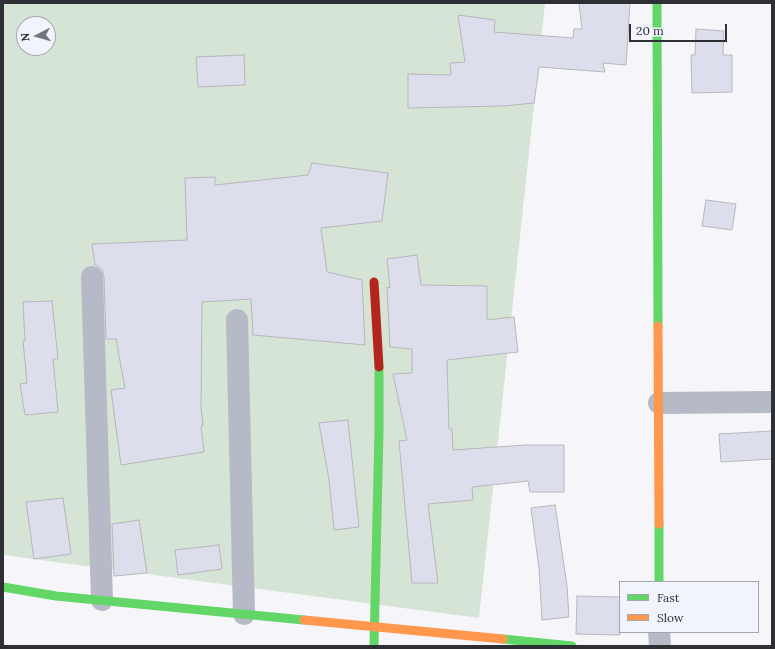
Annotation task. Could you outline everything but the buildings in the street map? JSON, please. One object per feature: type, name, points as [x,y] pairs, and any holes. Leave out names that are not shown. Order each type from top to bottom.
[{"type":"street","points":[[657,3],[659,581]]},
{"type":"street","points":[[92,277],[102,600]]},
{"type":"street","points":[[374,282],[379,374],[374,646]]},
{"type":"street","points":[[237,320],[244,614]]},
{"type":"street","points":[[659,404],[772,402]]},
{"type":"street","points":[[3,587],[56,596],[572,646]]},
{"type":"street","points":[[660,633],[660,646]]},
{"type":"green space","points":[[3,3],[545,3],[479,618],[3,555]]},
{"type":"traffic: fast","points":[[657,3],[658,326]]},
{"type":"traffic: fast","points":[[374,646],[379,367]]},
{"type":"traffic: fast","points":[[659,524],[659,581]]},
{"type":"traffic: fast","points":[[3,587],[56,596],[304,620]]},
{"type":"traffic: fast","points":[[503,639],[572,646]]},
{"type":"traffic: slow","points":[[658,326],[659,524]]},
{"type":"traffic: slow","points":[[304,620],[503,639]]},
{"type":"traffic: jam","points":[[374,282],[379,367]]}]
